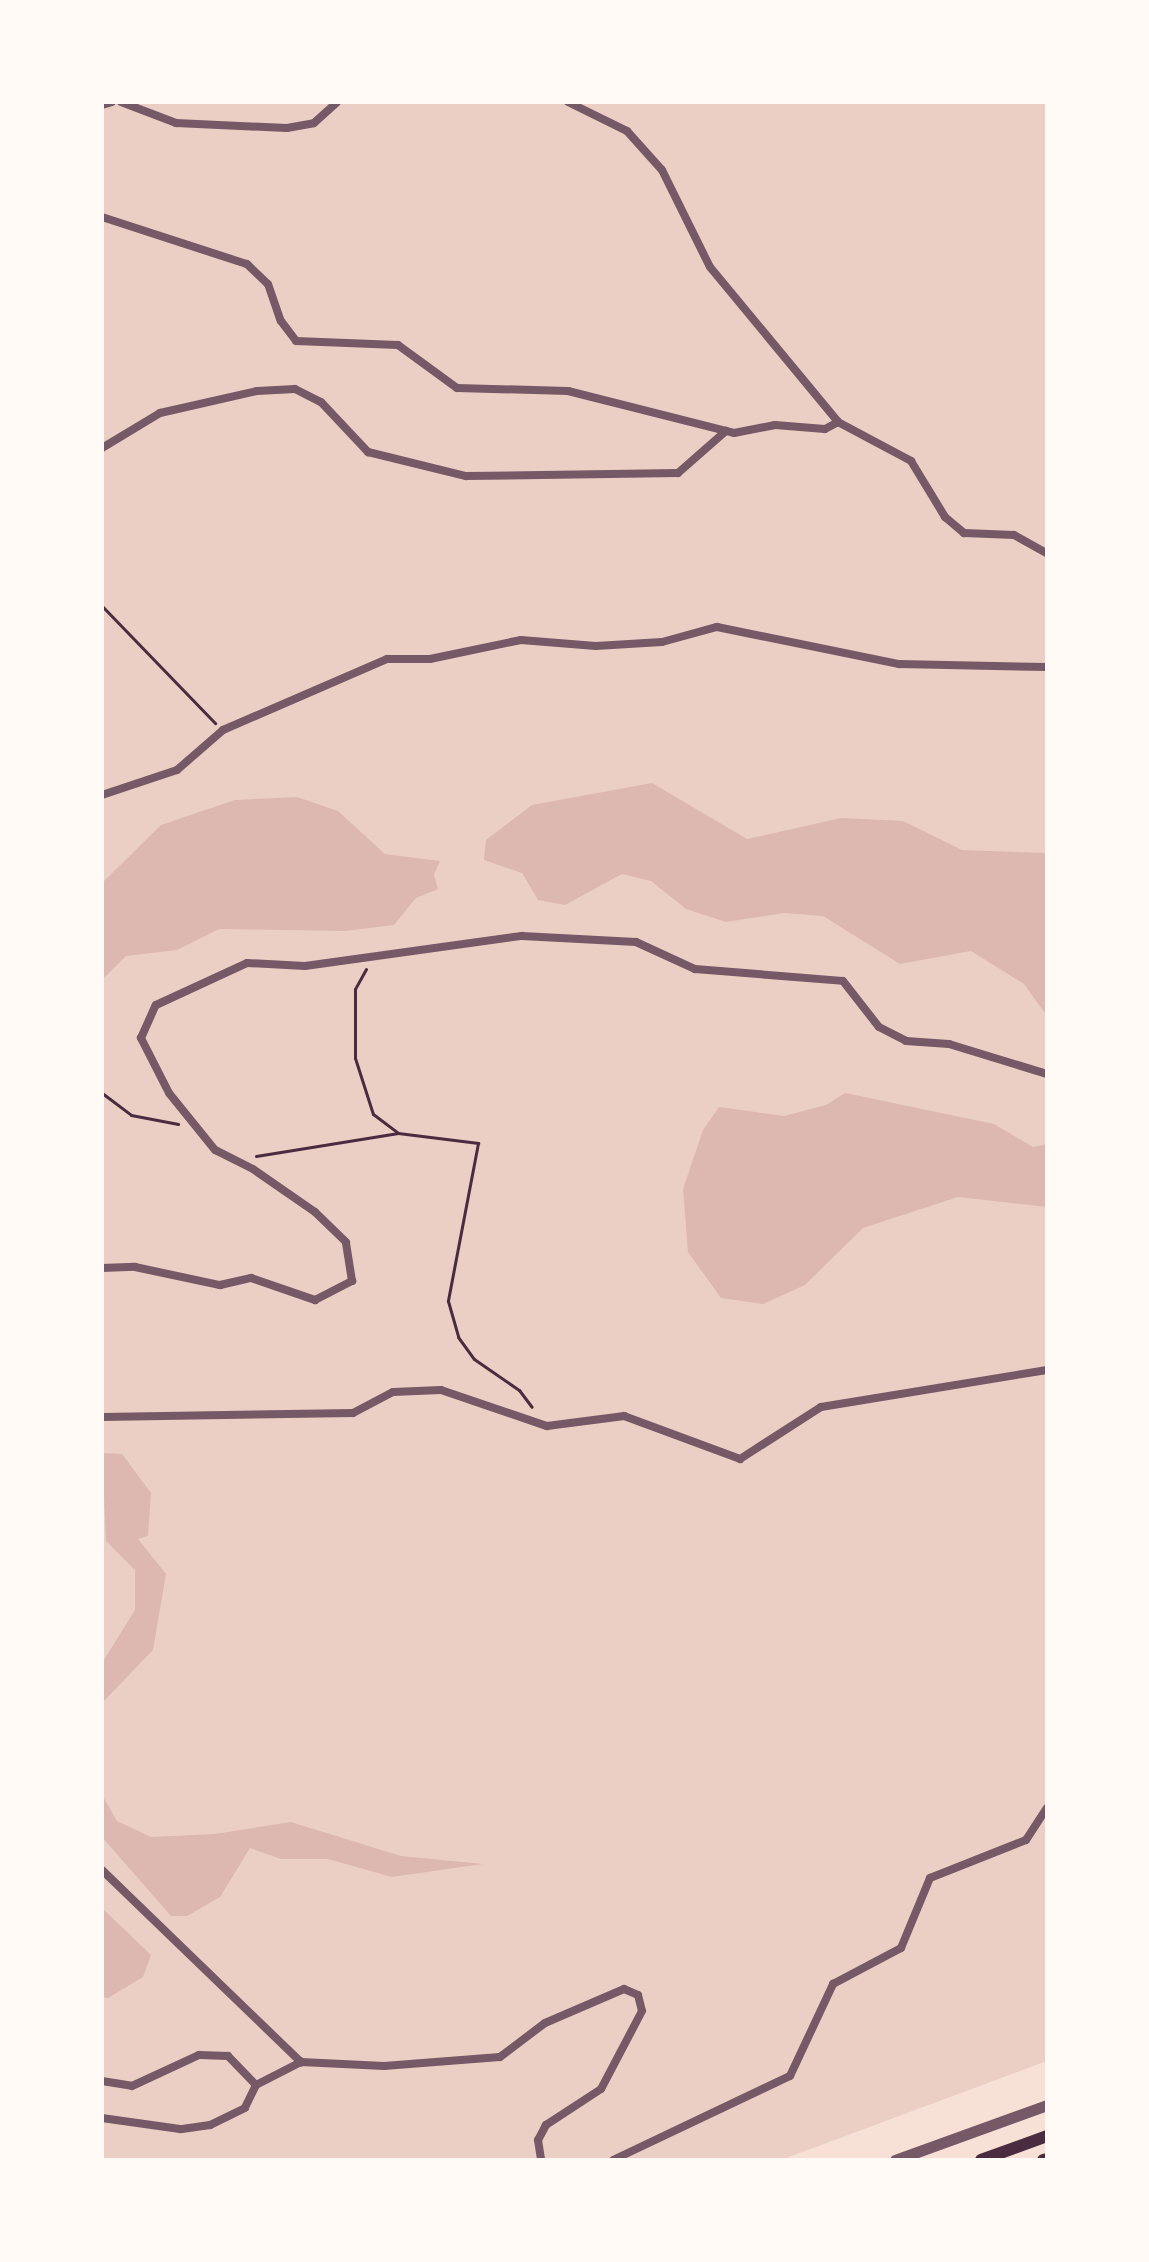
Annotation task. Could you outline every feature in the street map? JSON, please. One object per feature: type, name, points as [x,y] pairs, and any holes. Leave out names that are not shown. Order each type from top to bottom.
[{"type":"main road","points":[[981,2160],[1047,2136]]},
{"type":"street","points":[[102,105],[112,102]]},
{"type":"street","points":[[121,102],[176,123],[287,128],[314,123],[337,102]]},
{"type":"street","points":[[568,102],[627,131],[662,170],[710,267],[838,422],[911,461],[945,517],[964,533],[1014,535],[1047,553]]},
{"type":"street","points":[[102,217],[247,264],[268,284],[281,321],[296,341],[398,345],[457,388],[568,391],[726,431],[775,425],[825,429],[838,422]]},
{"type":"street","points":[[102,448],[160,413],[257,391],[295,389],[321,402],[368,452],[466,476],[678,473],[726,431]]},
{"type":"street","points":[[102,795],[177,770],[225,730],[387,659],[430,659],[521,640],[596,646],[662,642],[717,627],[899,664],[1047,667]]},
{"type":"street","points":[[102,1268],[135,1267],[220,1285],[251,1278],[315,1300],[352,1281],[346,1242],[315,1212],[215,1150],[169,1093],[141,1038],[156,1005],[247,963],[305,966],[388,951],[522,936],[636,942],[695,969],[843,981],[879,1027],[906,1041],[949,1044],[1047,1074]]},
{"type":"street","points":[[102,1417],[353,1413],[393,1392],[441,1390],[547,1426],[624,1416],[740,1459],[821,1407],[1047,1370]]},
{"type":"street","points":[[613,2160],[790,2076],[833,1984],[901,1948],[930,1878],[1026,1840],[1047,1808]]},
{"type":"street","points":[[102,1870],[301,2062]]},
{"type":"street","points":[[102,2118],[180,2129],[210,2125],[245,2108],[256,2085],[301,2062],[384,2066],[500,2057],[545,2023],[624,1989],[638,1995],[642,2011],[601,2089],[546,2125],[538,2140],[541,2160]]},
{"type":"street","points":[[102,2081],[132,2086],[199,2055],[228,2056],[256,2085]]},
{"type":"street","points":[[895,2160],[1047,2105]]},
{"type":"path","points":[[102,606],[225,730]]},
{"type":"path","points":[[388,951],[369,963],[355,989],[355,1058],[373,1114],[398,1133]]},
{"type":"path","points":[[102,1093],[131,1115],[196,1127]]},
{"type":"path","points":[[234,1160],[398,1133],[478,1143],[448,1301],[458,1337],[474,1359],[519,1390],[547,1426]]},
{"type":"shaded area","points":[[102,102],[1047,102],[1047,2061],[781,2160],[102,2160]]},
{"type":"shaded area","points":[[652,783],[747,839],[841,818],[903,821],[962,850],[1047,853],[1047,1016],[1024,984],[971,951],[900,964],[823,916],[784,913],[726,922],[686,909],[651,881],[622,874],[565,905],[538,900],[522,873],[484,860],[486,840],[532,805]]},
{"type":"shaded area","points":[[297,797],[338,811],[385,854],[440,861],[434,875],[438,889],[416,898],[394,925],[345,931],[219,929],[177,950],[126,956],[102,980],[102,883],[161,825],[235,800]]},
{"type":"shaded area","points":[[845,1093],[994,1124],[1033,1147],[1047,1144],[1047,1207],[958,1197],[863,1228],[805,1285],[763,1304],[721,1298],[688,1252],[683,1189],[703,1130],[719,1107],[784,1116],[826,1105]]},
{"type":"shaded area","points":[[102,1453],[122,1454],[151,1493],[148,1536],[138,1539],[166,1574],[153,1650],[102,1703],[102,1663],[135,1610],[135,1570],[106,1541]]},
{"type":"shaded area","points":[[102,1795],[117,1821],[151,1837],[215,1834],[291,1822],[401,1856],[483,1864],[392,1877],[328,1859],[281,1859],[250,1848],[220,1897],[187,1916],[171,1916],[102,1837]]},
{"type":"shaded area","points":[[102,1908],[151,1955],[143,1977],[108,1998],[102,1997]]}]
